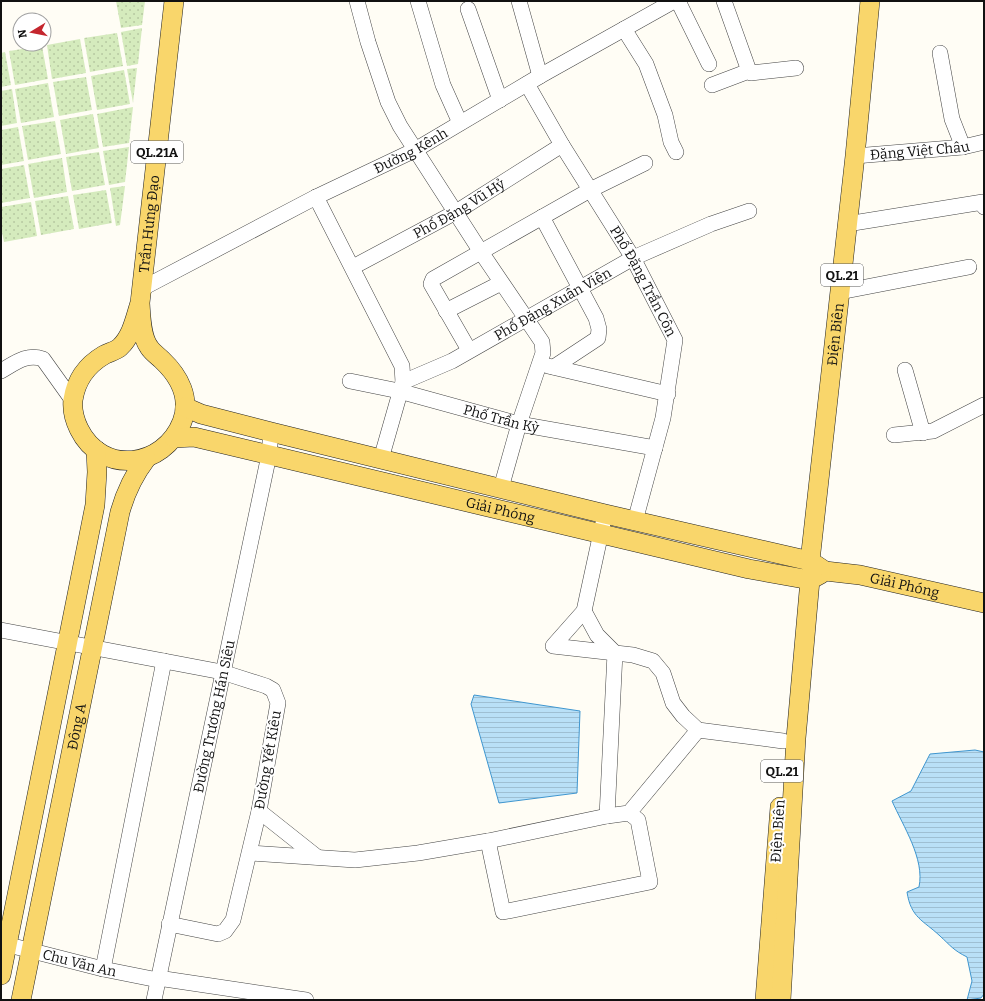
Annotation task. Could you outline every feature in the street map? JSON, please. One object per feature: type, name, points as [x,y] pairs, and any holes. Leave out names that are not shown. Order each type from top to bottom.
[{"type":"main road","name":"Trần Hưng Đạo","points":[[141,296],[174,1]]},
{"type":"main road","name":"Điện Biên","points":[[765,1000],[782,777],[783,741],[809,566],[855,156],[870,1]]},
{"type":"main road","points":[[141,296],[143,335],[149,348],[174,372],[182,388],[185,407],[183,421],[174,438],[162,451],[146,459],[112,459],[96,450],[83,437],[75,420],[73,402],[78,382],[89,366],[105,354],[119,348],[129,336],[141,296]]},
{"type":"main road","points":[[105,354],[125,349],[145,351],[162,359]]},
{"type":"main road","name":"Giải Phóng","points":[[185,407],[200,414],[635,521],[809,566],[860,575],[984,603]]},
{"type":"main road","name":"Giải Phóng","points":[[174,438],[194,437],[749,569],[809,566]]},
{"type":"main road","name":"Đông A","points":[[1,975],[4,944],[68,643],[95,505],[97,472],[96,450]]},
{"type":"main road","name":"Đông A","points":[[21,1000],[125,492],[133,476],[146,459]]},
{"type":"main road","name":"Điện Biên","points":[[781,1000],[796,738],[809,566]]},
{"type":"street","points":[[357,1],[368,42],[388,102],[400,126],[501,283],[542,342],[543,353],[540,364],[501,488]]},
{"type":"street","points":[[418,1],[443,85],[460,123]]},
{"type":"street","name":"Phố Đặng Trần Côn","points":[[518,1],[534,80],[562,145],[633,258],[675,340],[668,394],[635,521]]},
{"type":"street","name":"Đường Kênh","points":[[141,296],[316,197],[415,150],[534,80],[674,1]]},
{"type":"street","points":[[678,1],[709,64]]},
{"type":"street","points":[[724,1],[748,71]]},
{"type":"street","points":[[468,9],[500,100]]},
{"type":"street","points":[[624,29],[646,64],[665,115],[671,142],[676,152]]},
{"type":"street","points":[[940,53],[952,119],[962,147]]},
{"type":"street","points":[[712,85],[748,71],[751,73],[796,68]]},
{"type":"street","name":"Đặng Việt Châu","points":[[855,156],[962,147],[984,142]]},
{"type":"street","name":"Phố Đặng Vũ Hỷ","points":[[353,267],[456,212],[562,145]]},
{"type":"street","points":[[469,350],[431,284],[433,279],[590,190],[645,163]]},
{"type":"street","points":[[316,197],[353,267],[402,366],[401,386],[381,459]]},
{"type":"street","points":[[847,224],[983,202],[984,206]]},
{"type":"street","name":"Phố Đặng Xuân Viện","points":[[401,386],[452,361],[469,350],[581,289],[633,258],[669,241],[749,211]]},
{"type":"street","points":[[542,217],[596,318],[599,329],[598,338],[554,367]]},
{"type":"street","points":[[840,292],[968,268]]},
{"type":"street","points":[[446,311],[501,283]]},
{"type":"street","points":[[1,370],[23,358],[35,356],[43,359],[73,402]]},
{"type":"street","points":[[540,364],[668,394]]},
{"type":"street","points":[[905,370],[923,433]]},
{"type":"street","name":"Phố Trần Kỳ","points":[[350,381],[401,386],[520,424],[654,448]]},
{"type":"street","points":[[894,435],[933,431],[984,405]]},
{"type":"street","name":"Đường Trương Hán Siêu","points":[[154,1000],[269,455],[271,432]]},
{"type":"street","points":[[605,514],[584,611],[553,646],[633,655],[653,661],[663,673],[672,703],[698,730],[783,741]]},
{"type":"street","points":[[584,611],[596,635],[615,653],[607,816]]},
{"type":"street","name":"Đường Yết Kiêu","points":[[1,630],[222,672],[266,686],[273,690],[278,703],[259,811],[233,920],[225,930],[218,934],[169,924]]},
{"type":"street","points":[[103,969],[164,661]]},
{"type":"street","points":[[250,853],[355,860],[418,853],[629,813],[698,730]]},
{"type":"street","points":[[259,811],[317,857]]},
{"type":"street","points":[[488,840],[503,912],[650,882],[638,820],[629,813]]},
{"type":"street","name":"Chu Văn An","points":[[4,944],[103,969],[158,979],[306,1000]]},
{"type":"green space","points":[[116,1],[145,1],[142,25],[121,28]]},
{"type":"green space","points":[[142,28],[138,64],[127,66],[121,32]]},
{"type":"green space","points":[[117,33],[123,66],[90,72],[84,38]]},
{"type":"green space","points":[[80,39],[86,73],[52,79],[48,52],[52,52],[52,44]]},
{"type":"green space","points":[[9,51],[43,52],[48,79],[15,85]]},
{"type":"green space","points":[[5,52],[11,85],[1,87],[1,53]]},
{"type":"green space","points":[[137,68],[133,103],[127,69]]},
{"type":"green space","points":[[124,70],[130,104],[97,110],[91,76]]},
{"type":"green space","points":[[86,77],[92,110],[59,116],[53,82]]},
{"type":"green space","points":[[48,83],[54,117],[21,123],[15,89]]},
{"type":"green space","points":[[12,89],[17,123],[1,126],[1,91]]},
{"type":"green space","points":[[133,107],[129,143],[103,147],[97,114]]},
{"type":"green space","points":[[93,114],[99,148],[66,154],[60,120]]},
{"type":"green space","points":[[55,121],[61,154],[28,160],[22,126]]},
{"type":"green space","points":[[18,127],[24,161],[1,165],[1,130]]},
{"type":"green space","points":[[129,147],[125,182],[109,185],[103,151]]},
{"type":"green space","points":[[99,152],[105,185],[72,191],[66,157]]},
{"type":"green space","points":[[62,158],[67,192],[34,198],[28,164]]},
{"type":"green space","points":[[24,165],[30,198],[1,203],[1,169]]},
{"type":"green space","points":[[125,186],[120,225],[116,226],[110,188]]},
{"type":"green space","points":[[106,190],[112,223],[79,229],[73,195]]},
{"type":"green space","points":[[68,196],[74,229],[41,235],[35,201]]},
{"type":"green space","points":[[31,202],[37,236],[4,242],[1,227],[1,207]]},
{"type":"water","points":[[474,695],[580,711],[577,793],[499,803],[471,704]]},
{"type":"water","points":[[975,750],[984,752],[984,994],[981,998],[967,1000],[972,981],[967,957],[955,950],[923,922],[911,908],[907,892],[919,887],[919,865],[912,843],[892,801],[911,791],[930,754]]}]
